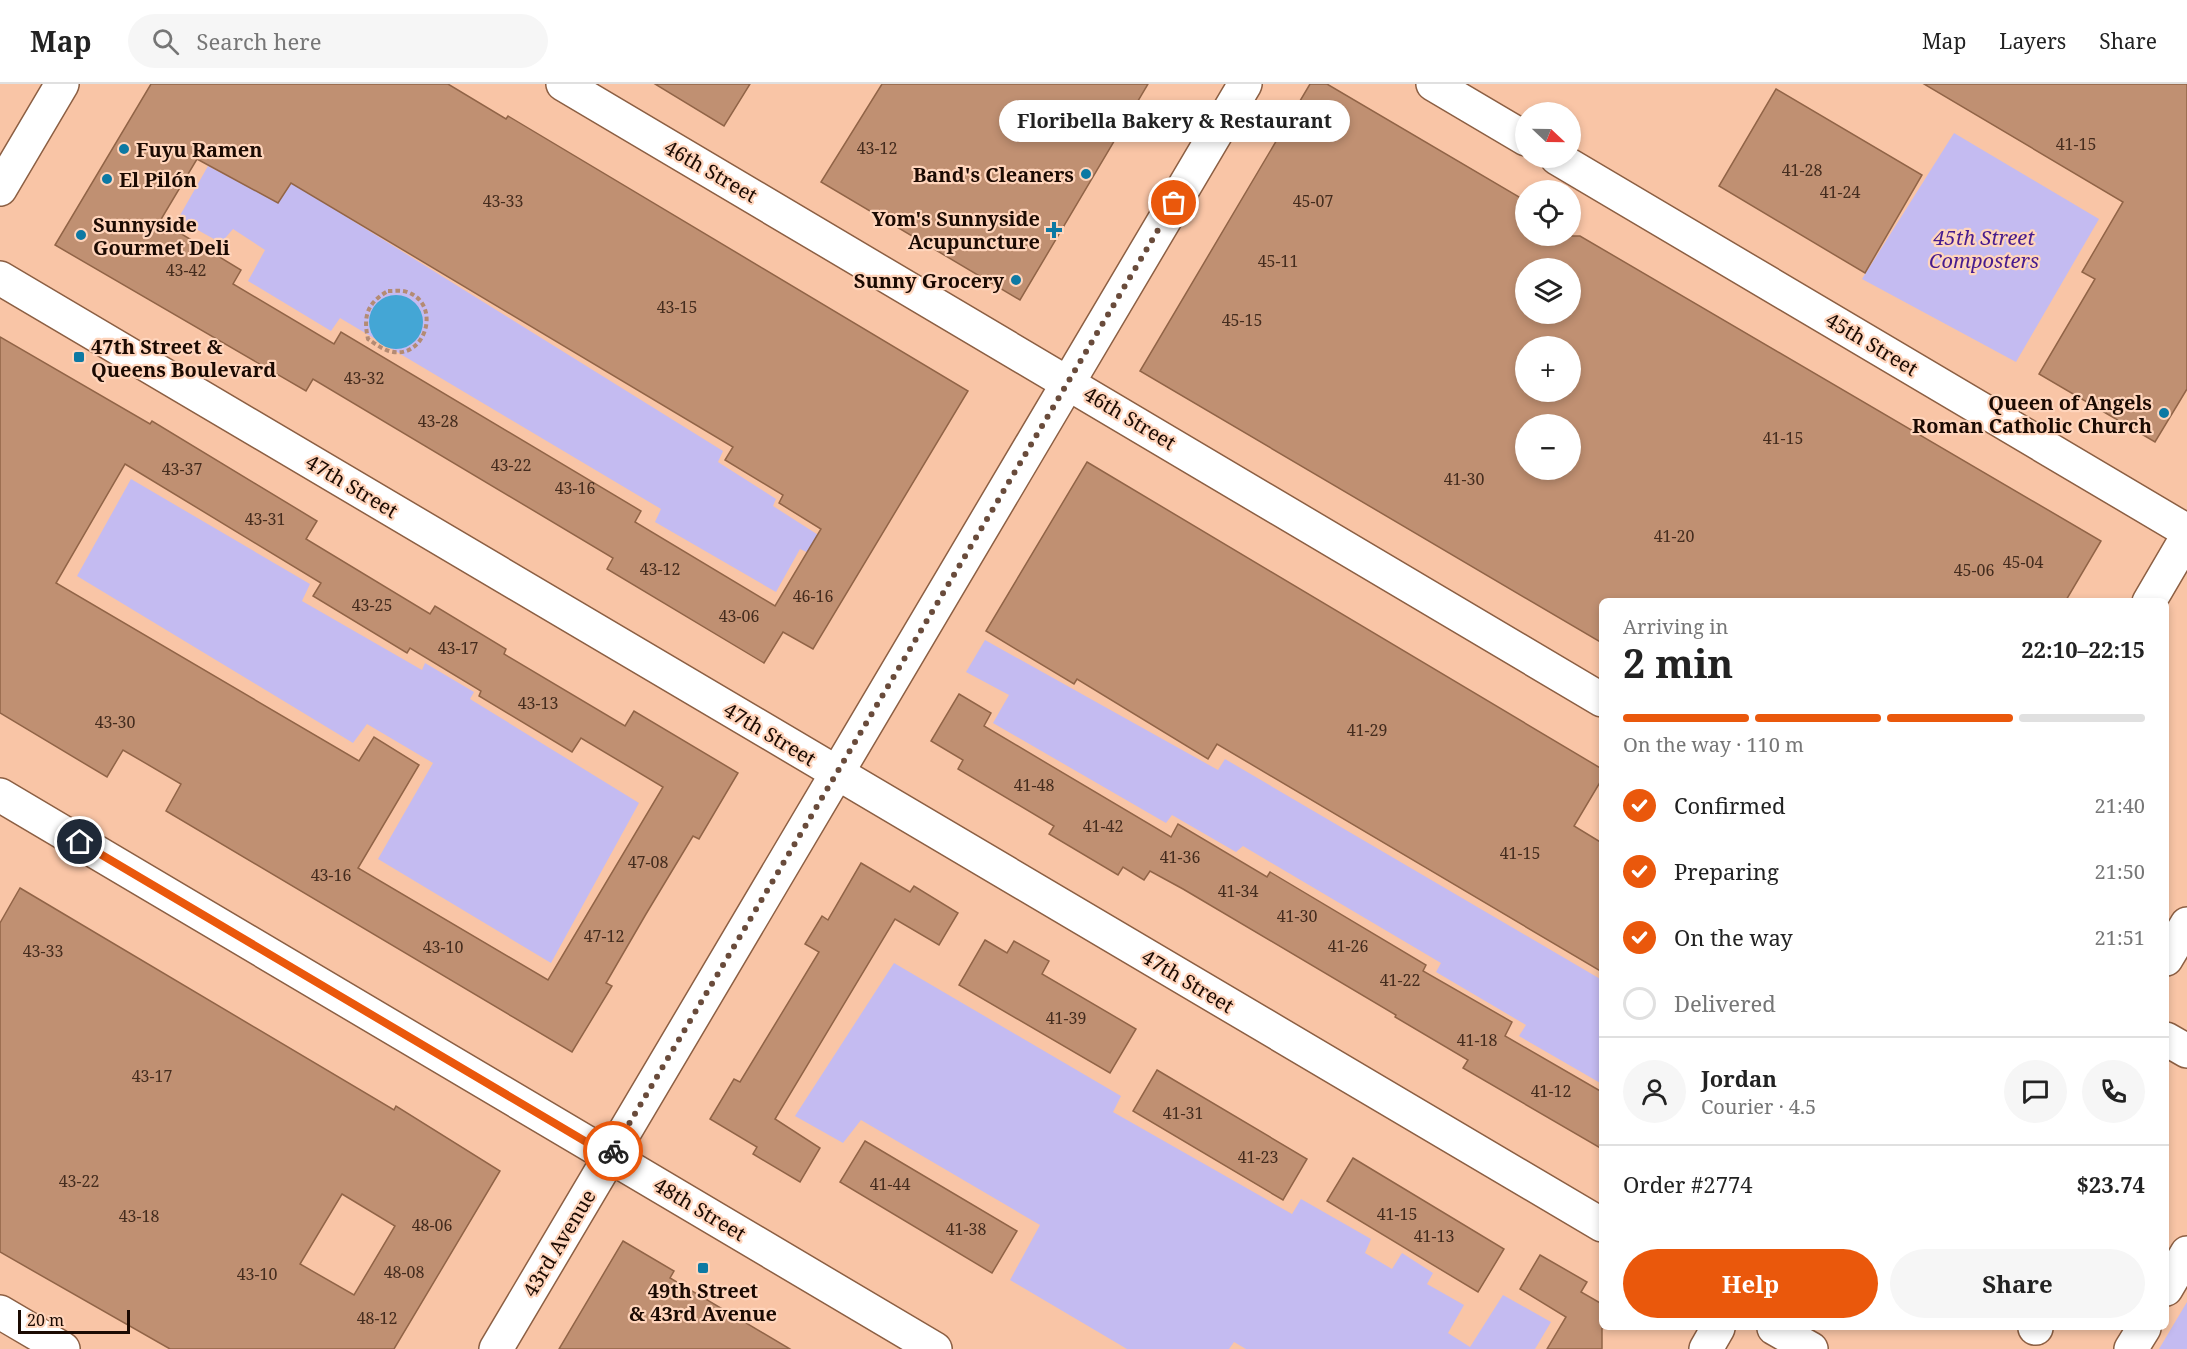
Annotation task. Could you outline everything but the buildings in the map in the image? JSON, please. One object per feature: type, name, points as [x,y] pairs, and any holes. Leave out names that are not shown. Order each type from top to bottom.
[{"type":"street","points":[[0,189],[62,84]]},
{"type":"street","name":"46th Street","points":[[563,84],[1069,381],[1599,698]]},
{"type":"street","name":"43rd Avenue","points":[[496,1349],[1245,84]]},
{"type":"street","points":[[1433,84],[1515,132]]},
{"type":"street","name":"45th Street","points":[[1574,168],[2187,531]]},
{"type":"street","name":"47th Street","points":[[0,278],[1599,1224]]},
{"type":"street","points":[[2151,598],[2187,537]]},
{"type":"street","name":"48th Street","points":[[0,795],[935,1349]]},
{"type":"street","points":[[2169,954],[2187,924]]},
{"type":"street","points":[[2169,1041],[2187,1051]]},
{"type":"street","points":[[2169,1284],[2187,1253]]},
{"type":"street","points":[[0,1312],[63,1349]]},
{"type":"street","points":[[1706,1349],[1717,1330]]},
{"type":"street","points":[[1777,1330],[1810,1349]]},
{"type":"street","points":[[2131,1349],[2143,1330]]},
{"type":"path","points":[[388,291],[408,292],[424,307],[428,325],[420,341],[407,351],[389,352],[368,339],[365,315],[374,300],[388,291]]},
{"type":"green space","name":"45th Street Composters","points":[[1954,133],[2099,219],[2016,362],[1862,279]]},
{"type":"green space","points":[[208,166],[278,203],[292,183],[723,451],[718,462],[776,499],[773,506],[823,538],[813,555],[800,549],[776,592],[655,522],[661,509],[340,318],[331,331],[248,281],[265,250],[233,229],[221,243],[178,219]]},
{"type":"green space","points":[[131,479],[310,584],[302,601],[422,670],[425,663],[474,692],[470,699],[639,803],[551,963],[378,859],[433,763],[367,724],[353,743],[77,576]]},
{"type":"green space","points":[[985,640],[1218,770],[1225,759],[1599,978],[1599,1082],[1519,1036],[1526,1025],[1436,972],[1441,963],[1243,846],[1236,852],[1172,815],[1166,823],[993,723],[1009,695],[966,672]]},
{"type":"green space","points":[[894,963],[1121,1096],[1113,1112],[1292,1214],[1301,1199],[1371,1239],[1365,1253],[1392,1269],[1402,1253],[1433,1273],[1427,1284],[1464,1305],[1448,1333],[1470,1347],[1503,1295],[1551,1322],[1535,1349],[1246,1349],[1234,1342],[1229,1349],[1127,1349],[1010,1280],[1040,1225],[861,1120],[843,1143],[795,1116]]},
{"type":"green space","points":[[2187,1302],[2187,1349],[2159,1349]]},
{"type":"water","points":[[396,295],[406,297],[415,303],[421,312],[423,322],[421,332],[415,341],[406,347],[396,349],[386,347],[377,341],[371,332],[369,322],[371,312],[377,303],[386,297]]},
{"type":"way so far","points":[[613,1151],[1174,203]]},
{"type":"place","name":"Fuyu Ramen","points":[[124,149]]},
{"type":"place","name":"Band's Cleaners","points":[[1086,174]]},
{"type":"place","name":"El Pilón","points":[[107,179]]},
{"type":"place","name":"Floribella Bakery & Restaurant","points":[[1174,203]]},
{"type":"place","name":"Yom's Sunnyside Acupuncture","points":[[1054,230]]},
{"type":"place","name":"Sunnyside Gourmet Deli","points":[[81,235]]},
{"type":"place","name":"Sunny Grocery","points":[[1016,280]]},
{"type":"place","name":"47th Street & Queens Boulevard","points":[[79,357]]},
{"type":"place","name":"Queen of Angels Roman Catholic Church","points":[[2164,413]]},
{"type":"place","name":"49th Street & 43rd Avenue","points":[[703,1268]]},
{"type":"route","points":[[80,842],[610,1156],[613,1151]]}]
